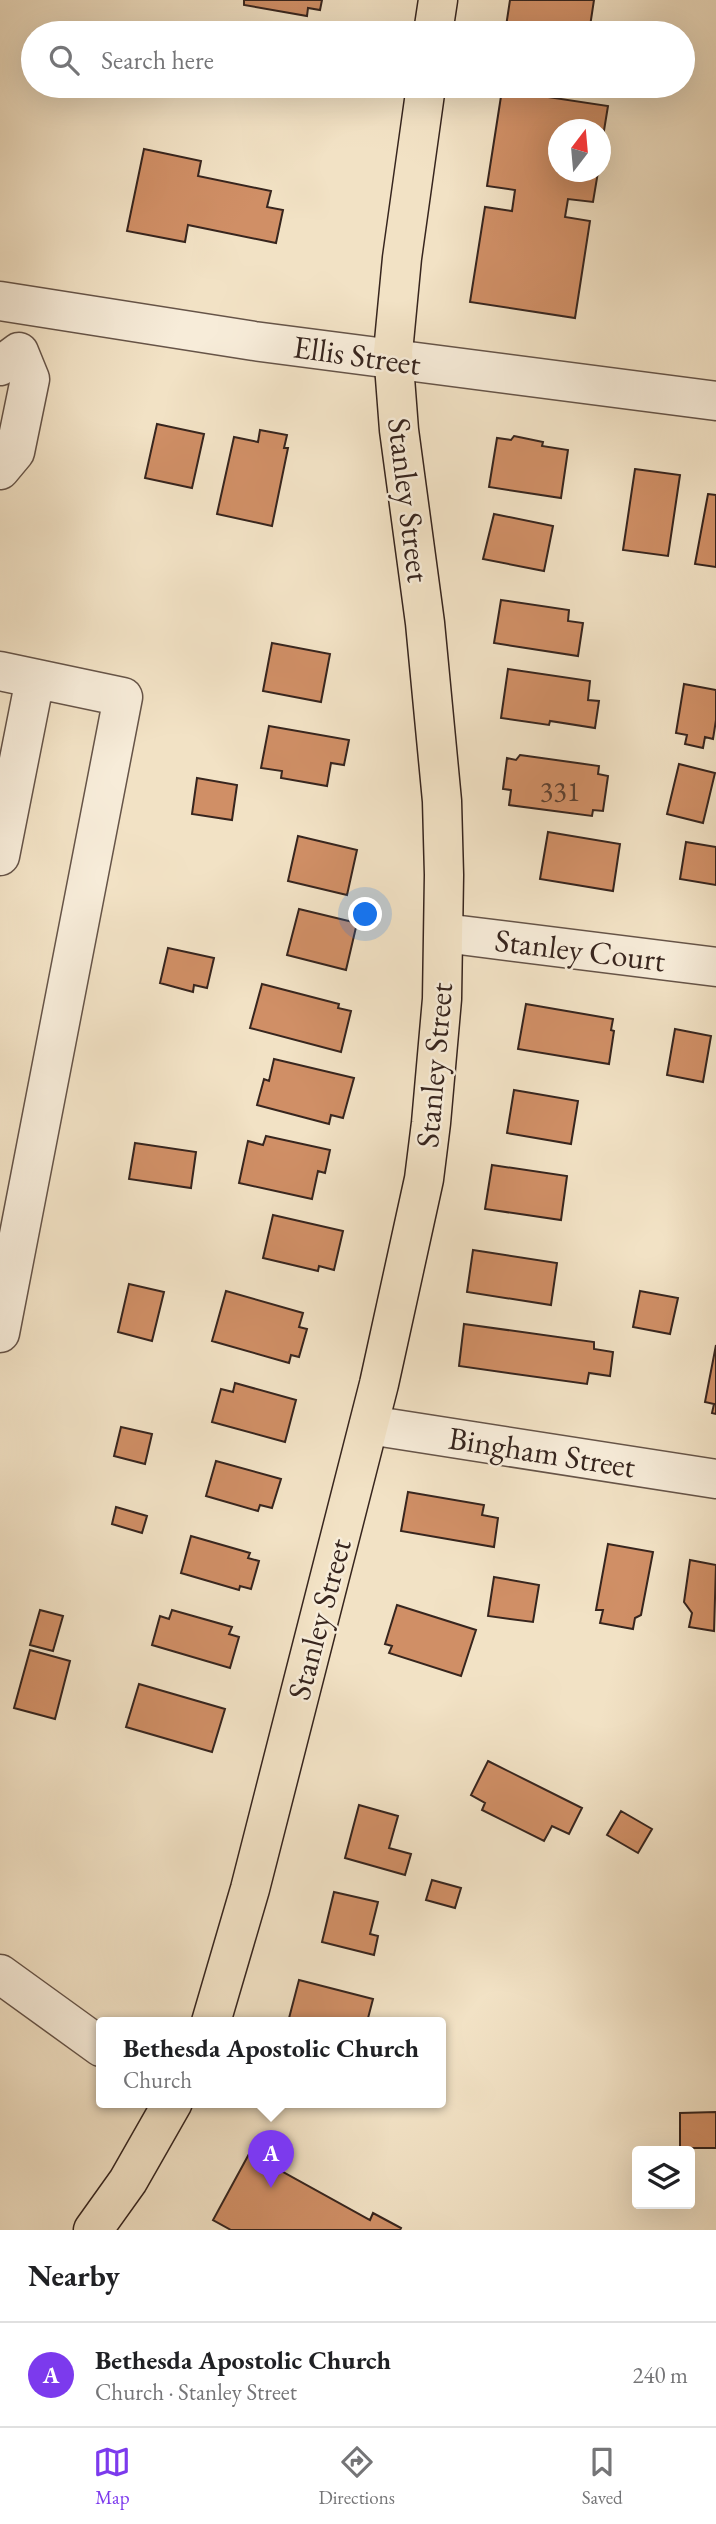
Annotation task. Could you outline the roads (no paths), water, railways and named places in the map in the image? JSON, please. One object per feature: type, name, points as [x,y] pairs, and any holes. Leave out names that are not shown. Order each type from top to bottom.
[{"type":"main road","points":[[435,21],[438,0]]},
{"type":"main road","name":"Stanley Street","points":[[212,2017],[250,1889],[395,1317],[424,1179],[437,1065],[444,933],[442,801],[437,730],[399,430],[394,360],[395,320],[402,258],[424,98]]},
{"type":"main road","points":[[93,2230],[128,2181],[170,2108]]},
{"type":"street","name":"Ellis Street","points":[[14,303],[191,332],[716,401]]},
{"type":"street","points":[[0,470],[15,452],[30,379],[9,359],[14,303]]},
{"type":"street","points":[[0,856],[18,675],[124,698],[2,1311]]},
{"type":"street","name":"Stanley Court","points":[[444,933],[716,967]]},
{"type":"street","name":"Bingham Street","points":[[369,1425],[716,1479]]},
{"type":"street","points":[[0,1974],[96,2043]]},
{"type":"place","name":"Bethesda Apostolic Church","points":[[271,2188]]}]
